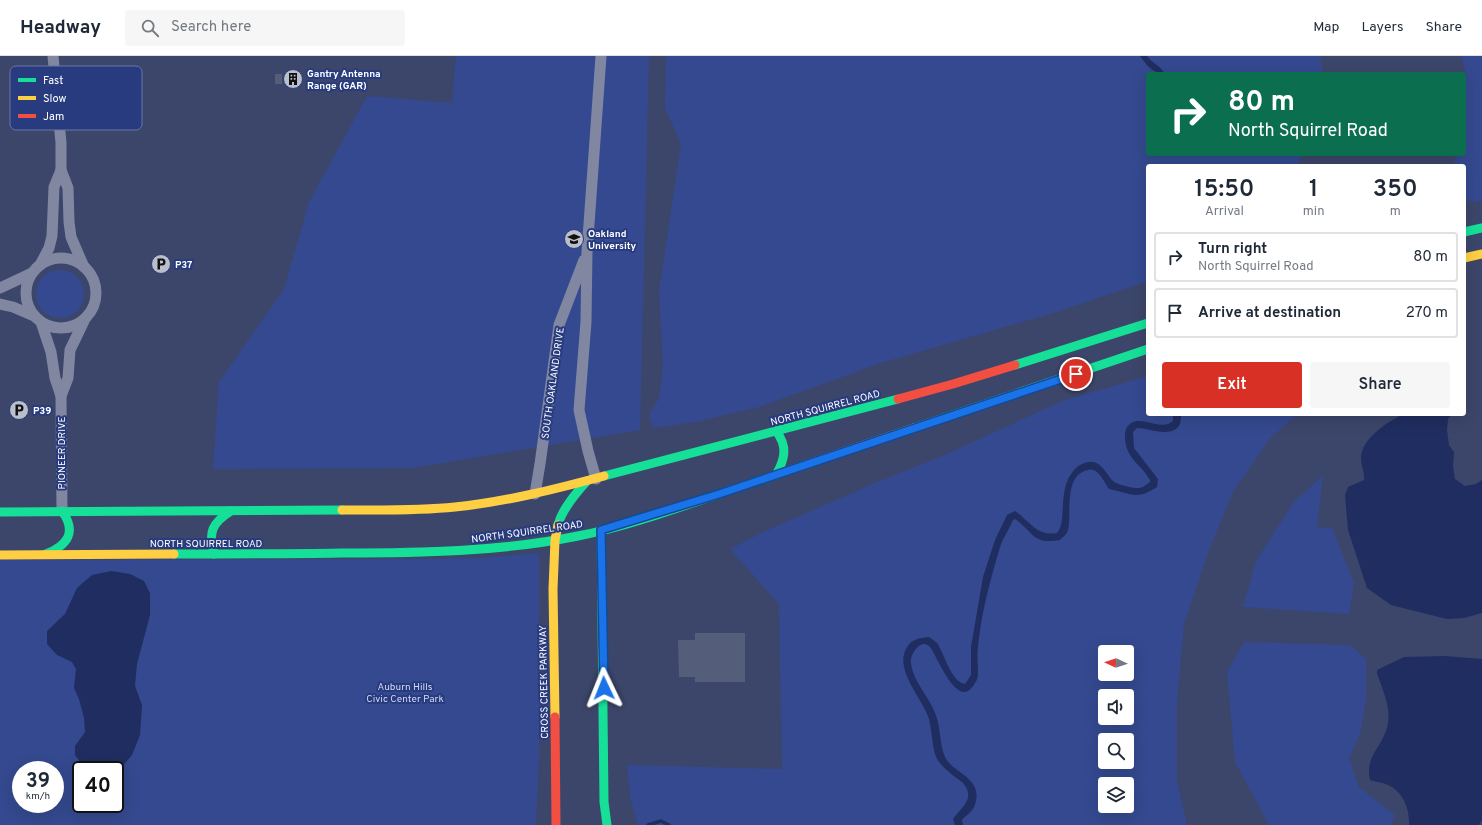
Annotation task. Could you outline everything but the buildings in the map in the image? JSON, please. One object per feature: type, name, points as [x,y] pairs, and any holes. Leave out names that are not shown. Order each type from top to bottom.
[{"type":"main road","points":[[1466,232],[1482,228]]},
{"type":"main road","points":[[1466,258],[1482,254]]},
{"type":"main road","name":"NORTH SQUIRREL ROAD","points":[[0,512],[433,509],[498,501],[535,494],[592,480],[953,384],[1146,324]]},
{"type":"main road","name":"NORTH SQUIRREL ROAD","points":[[0,555],[447,552],[493,549],[555,540],[642,519],[1146,350]]},
{"type":"main road","points":[[776,432],[784,442],[785,457],[776,475]]},
{"type":"main road","name":"CROSS CREEK PARKWAY","points":[[556,825],[553,589],[555,540],[559,522],[563,513],[576,493],[592,480]]},
{"type":"main road","points":[[45,555],[61,547],[66,542],[69,535],[70,522],[62,511]]},
{"type":"main road","points":[[214,554],[210,541],[210,533],[217,520],[231,511]]},
{"type":"main road","points":[[601,530],[604,802],[608,825]]},
{"type":"street","points":[[53,56],[54,66]]},
{"type":"street","name":"SOUTH OAKLAND DRIVE","points":[[592,480],[588,451],[579,410],[586,322],[587,252],[600,56]]},
{"type":"street","points":[[0,304],[13,307],[51,327],[63,328],[75,326],[85,319],[92,309],[96,296],[92,277],[84,267],[71,237],[68,222],[68,188],[61,170],[60,130]]},
{"type":"street","points":[[37,319],[28,306],[26,295],[27,283],[49,248],[52,236],[54,187],[61,170]]},
{"type":"street","name":"SOUTH OAKLAND DRIVE","points":[[535,494],[559,325],[587,252]]},
{"type":"street","points":[[0,288],[50,260],[61,258],[74,260],[84,267]]},
{"type":"street","name":"PIONEER DRIVE","points":[[37,319],[51,352],[55,378],[61,396],[62,511]]},
{"type":"street","name":"PIONEER DRIVE","points":[[61,396],[68,378],[70,350],[85,319]]},
{"type":"green space","points":[[456,56],[649,56],[640,430],[413,468],[213,469],[219,382],[284,289],[309,202],[367,96],[452,103]]},
{"type":"green space","points":[[666,56],[1320,56],[1323,72],[1146,72],[1146,156],[1301,156],[1298,164],[1146,164],[1146,282],[1057,312],[881,363],[759,407],[696,422],[653,428],[649,415],[659,398],[663,367],[659,291],[681,144],[665,108]]},
{"type":"green space","points":[[1462,56],[1482,56],[1482,200],[1475,202],[1466,200],[1466,164],[1454,164],[1456,156],[1466,156],[1465,72]]},
{"type":"green space","points":[[60,270],[69,272],[77,277],[82,285],[84,294],[82,303],[77,311],[69,316],[60,318],[51,316],[43,311],[38,303],[36,294],[38,285],[43,277],[51,272]]},
{"type":"green space","points":[[1146,377],[1146,416],[1296,416],[1271,437],[1233,492],[1209,550],[1184,624],[1177,701],[1177,780],[1187,825],[638,825],[630,797],[627,765],[782,769],[779,604],[730,549],[761,533],[870,485],[940,457],[1062,401]]},
{"type":"green space","points":[[1323,475],[1317,527],[1332,528],[1354,583],[1349,614],[1243,607],[1256,561],[1293,503]]},
{"type":"green space","name":"Auburn Hills Civic Center Park","points":[[539,553],[539,757],[536,825],[0,825],[0,560],[481,558]]},
{"type":"green space","points":[[1244,642],[1350,645],[1366,659],[1366,698],[1360,734],[1349,758],[1359,787],[1395,815],[1391,825],[1269,825],[1235,762],[1227,672]]},
{"type":"shaded area","points":[[1140,56],[1147,56],[1163,72],[1157,72],[1145,63]]},
{"type":"shaded area","points":[[1173,416],[1181,416],[1180,424],[1172,431],[1160,432],[1137,428],[1133,432],[1134,448],[1158,479],[1157,487],[1144,494],[1128,494],[1109,489],[1098,473],[1088,470],[1080,473],[1075,479],[1070,496],[1068,530],[1060,540],[1044,541],[1038,539],[1015,519],[1013,520],[1001,544],[990,582],[979,634],[978,678],[968,691],[962,692],[955,687],[949,680],[927,644],[923,644],[916,648],[911,660],[912,670],[935,713],[945,757],[949,763],[972,783],[976,789],[977,797],[973,809],[962,820],[963,825],[955,825],[953,819],[964,806],[968,798],[967,788],[945,769],[937,759],[928,716],[906,674],[904,657],[906,649],[913,641],[929,637],[937,643],[952,673],[960,682],[965,684],[971,675],[971,647],[983,577],[995,540],[1007,515],[1015,511],[1034,527],[1044,533],[1057,533],[1062,522],[1063,498],[1067,482],[1076,468],[1088,462],[1097,463],[1117,484],[1134,488],[1143,487],[1150,482],[1150,480],[1128,452],[1125,439],[1126,428],[1137,421],[1162,425],[1173,421]]},
{"type":"shaded area","points":[[1400,416],[1450,416],[1448,419],[1447,430],[1449,445],[1454,452],[1453,466],[1455,479],[1465,486],[1476,484],[1482,480],[1482,613],[1464,618],[1447,619],[1391,605],[1367,588],[1348,530],[1345,495],[1348,487],[1364,480],[1361,458],[1365,444],[1376,432]]},
{"type":"shaded area","points":[[111,571],[130,574],[144,581],[150,593],[150,615],[137,664],[135,686],[142,705],[140,735],[132,755],[124,764],[124,761],[80,761],[75,755],[75,746],[85,732],[84,718],[79,699],[74,688],[76,669],[72,662],[57,655],[47,644],[47,631],[65,614],[77,588],[92,575]]},
{"type":"shaded area","points":[[1445,656],[1482,659],[1482,820],[1479,825],[1409,825],[1407,807],[1402,796],[1386,784],[1370,780],[1369,766],[1386,731],[1389,716],[1387,702],[1377,670],[1404,657]]},
{"type":"waterway","points":[[648,825],[661,821],[669,825]]},
{"type":"traffic: fast","points":[[1466,232],[1482,228]]},
{"type":"traffic: fast","points":[[1015,365],[1146,324]]},
{"type":"traffic: fast","points":[[914,428],[1146,350]]},
{"type":"traffic: fast","points":[[604,476],[898,399]]},
{"type":"traffic: fast","points":[[776,431],[784,447],[783,458],[776,475]]},
{"type":"traffic: fast","points":[[558,525],[566,507],[587,481]]},
{"type":"traffic: fast","points":[[174,554],[400,553],[519,545],[578,536],[612,528],[713,496]]},
{"type":"traffic: fast","points":[[0,512],[342,510]]},
{"type":"traffic: fast","points":[[46,554],[60,546],[68,537],[69,525],[62,511]]},
{"type":"traffic: fast","points":[[214,554],[211,540],[213,529],[219,520],[231,511]]},
{"type":"traffic: fast","points":[[601,530],[604,802],[607,825]]},
{"type":"traffic: slow","points":[[1466,258],[1482,254]]},
{"type":"traffic: slow","points":[[713,496],[914,428]]},
{"type":"traffic: slow","points":[[342,510],[427,509],[474,505],[568,486],[604,476]]},
{"type":"traffic: slow","points":[[555,717],[553,589],[555,540],[558,525]]},
{"type":"traffic: slow","points":[[0,555],[174,554]]},
{"type":"traffic: jam","points":[[898,399],[1015,365]]},
{"type":"traffic: jam","points":[[555,717],[556,825]]},
{"type":"place","name":"Gantry Antenna Range (GAR)","points":[[293,79]]},
{"type":"place","name":"Oakland University","points":[[574,239]]},
{"type":"place","name":"P37","points":[[161,264]]},
{"type":"place","name":"P39","points":[[19,410]]},
{"type":"route","points":[[604,688],[601,530],[621,526],[719,494],[1076,374]]}]
